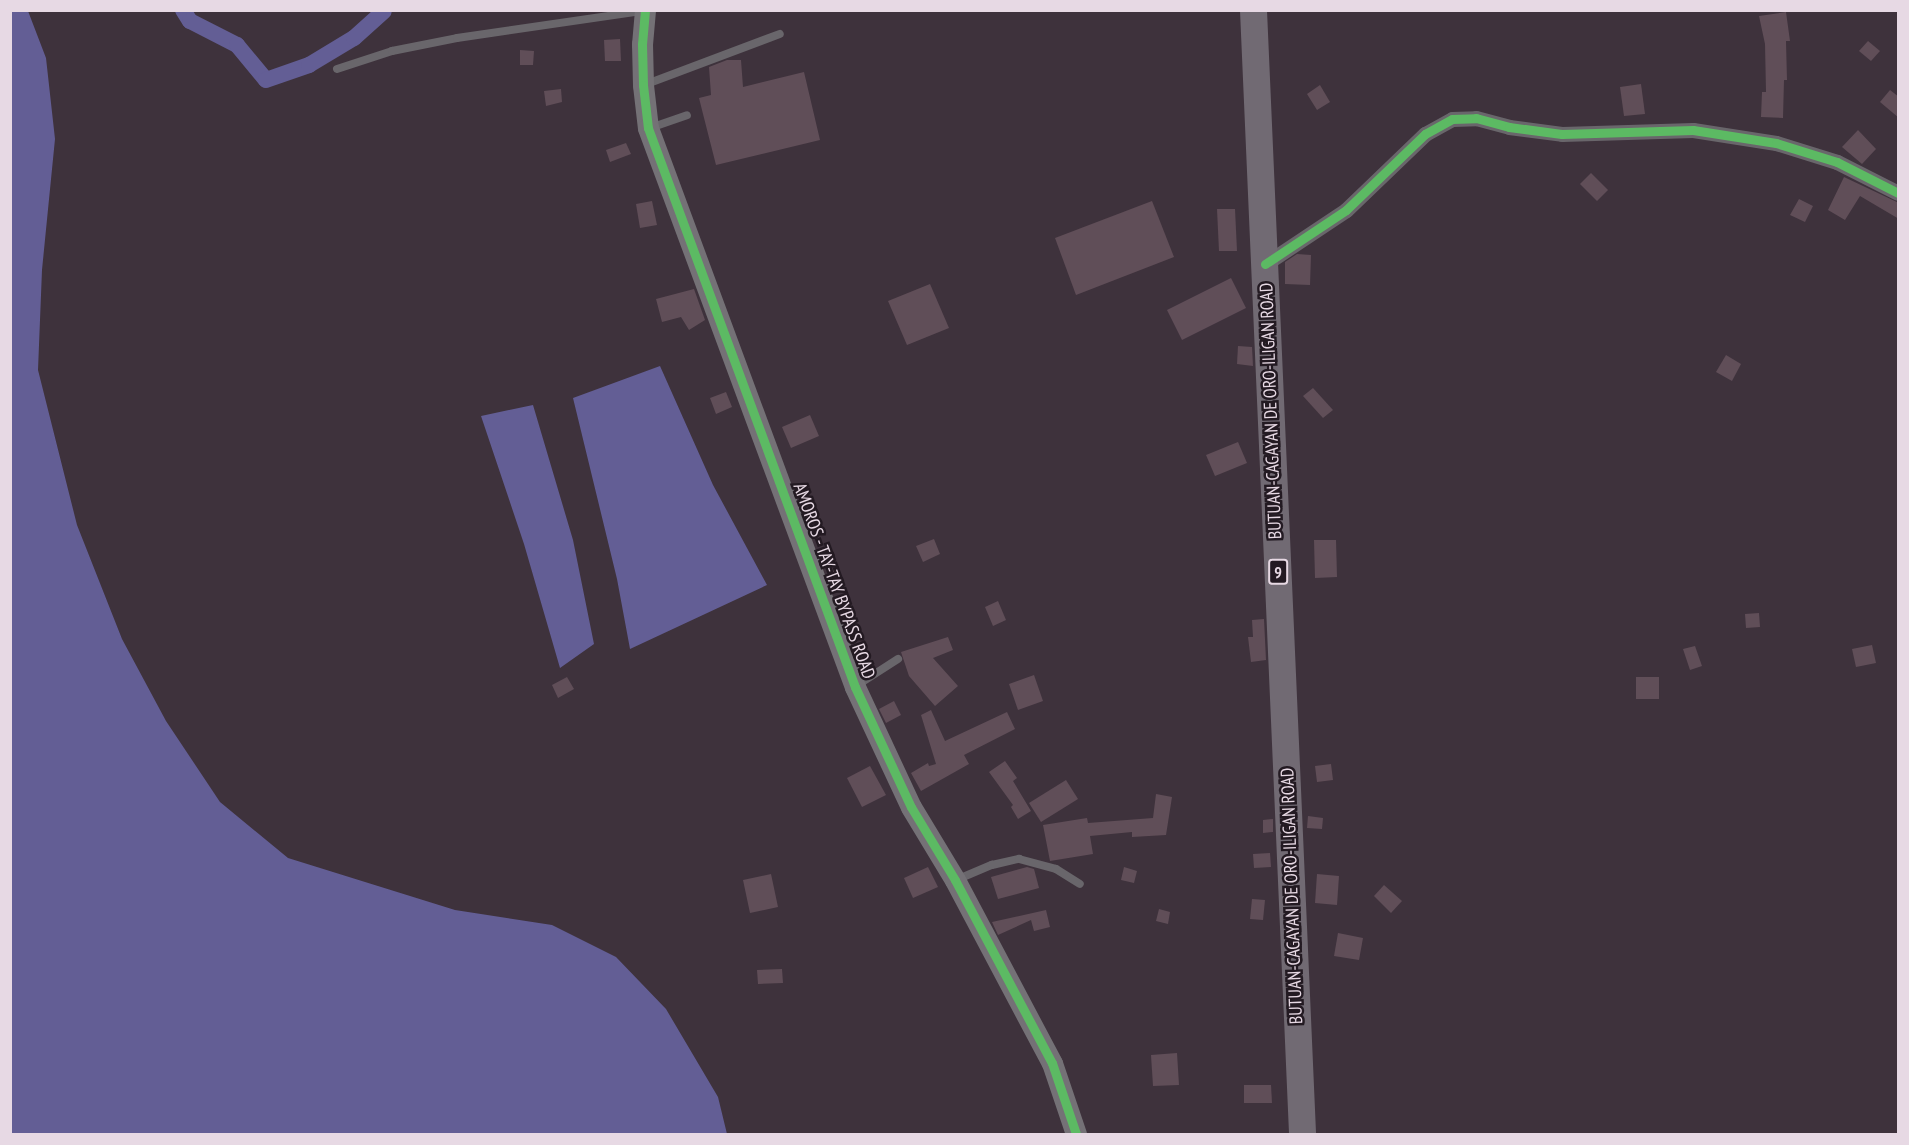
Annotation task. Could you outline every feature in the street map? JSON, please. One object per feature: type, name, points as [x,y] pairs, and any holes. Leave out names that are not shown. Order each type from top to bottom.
[{"type":"highway","name":"BUTUAN-CAGAYAN DE ORO-ILIGAN ROAD","points":[[1253,10],[1302,1134]]},
{"type":"street","name":"AMOROS - TAY-TAY BYPASS ROAD","points":[[645,11],[642,44],[643,85],[648,128],[855,687],[911,807],[955,880],[1052,1063],[1076,1134]]},
{"type":"street","points":[[1265,264],[1346,210],[1425,134],[1452,119],[1476,118],[1509,127],[1562,134],[1693,130],[1776,143],[1837,162],[1899,194]]},
{"type":"lane","points":[[337,69],[392,51],[457,38],[645,11]]},
{"type":"lane","points":[[643,85],[780,34]]},
{"type":"lane","points":[[648,128],[687,115]]},
{"type":"lane","points":[[855,687],[898,659]]},
{"type":"lane","points":[[955,880],[992,865],[1019,859],[1056,869],[1080,884]]},
{"type":"shaded area","points":[[10,11],[28,11],[46,58],[55,139],[42,270],[38,370],[77,525],[122,639],[166,721],[220,802],[288,858],[455,910],[552,925],[616,957],[666,1009],[718,1097],[727,1134],[11,1134]]},
{"type":"shaded area","points":[[660,366],[713,485],[767,585],[630,649],[617,579],[573,398]]},
{"type":"shaded area","points":[[533,405],[573,540],[594,644],[560,668],[524,544],[481,416]]},
{"type":"building","points":[[1786,12],[1790,41],[1786,41],[1787,80],[1784,80],[1783,118],[1761,117],[1762,92],[1766,92],[1765,44],[1759,16]]},
{"type":"building","points":[[620,39],[621,61],[605,61],[604,40]]},
{"type":"building","points":[[1868,41],[1880,51],[1871,61],[1859,51]]},
{"type":"building","points":[[520,50],[534,51],[533,65],[520,65]]},
{"type":"building","points":[[727,60],[741,60],[743,87],[804,72],[820,140],[716,165],[699,98],[711,95],[709,67]]},
{"type":"building","points":[[1641,84],[1645,114],[1624,116],[1620,87]]},
{"type":"building","points":[[1320,85],[1330,102],[1317,110],[1307,94]]},
{"type":"building","points":[[561,89],[562,102],[546,106],[544,91]]},
{"type":"building","points":[[1890,90],[1899,97],[1899,118],[1880,102]]},
{"type":"building","points":[[1858,130],[1876,149],[1862,164],[1842,147]]},
{"type":"building","points":[[626,143],[631,154],[610,162],[606,150]]},
{"type":"building","points":[[1591,173],[1608,190],[1597,201],[1580,184]]},
{"type":"building","points":[[1844,177],[1899,203],[1899,219],[1860,196],[1845,220],[1828,210]]},
{"type":"building","points":[[1799,199],[1813,206],[1805,222],[1790,215]]},
{"type":"building","points":[[652,201],[657,225],[640,228],[636,204]]},
{"type":"building","points":[[1152,201],[1174,257],[1076,295],[1055,238]]},
{"type":"building","points":[[1217,209],[1235,209],[1237,251],[1219,251]]},
{"type":"building","points":[[1297,254],[1311,255],[1310,285],[1285,284],[1285,262]]},
{"type":"building","points":[[1231,278],[1246,308],[1182,340],[1167,310]]},
{"type":"building","points":[[930,284],[949,328],[907,345],[888,301]]},
{"type":"building","points":[[694,289],[705,320],[689,330],[681,317],[662,322],[656,299]]},
{"type":"building","points":[[1238,346],[1252,347],[1253,366],[1237,364]]},
{"type":"building","points":[[1726,355],[1741,364],[1732,381],[1716,372]]},
{"type":"building","points":[[1313,388],[1333,410],[1323,418],[1303,396]]},
{"type":"building","points":[[726,392],[732,407],[716,414],[710,398]]},
{"type":"building","points":[[810,415],[819,436],[791,448],[782,427]]},
{"type":"building","points":[[1238,442],[1247,463],[1215,476],[1206,455]]},
{"type":"building","points":[[934,539],[940,554],[923,562],[916,546]]},
{"type":"building","points":[[1314,540],[1336,540],[1337,577],[1315,578]]},
{"type":"building","points":[[837,569],[844,585],[833,590],[827,574]]},
{"type":"building","points":[[844,596],[850,611],[842,614],[836,600]]},
{"type":"building","points":[[998,601],[1006,620],[993,626],[985,607]]},
{"type":"building","points":[[1759,613],[1760,627],[1746,628],[1745,614]]},
{"type":"building","points":[[1264,619],[1266,660],[1251,662],[1248,637],[1253,637],[1252,620]]},
{"type":"building","points":[[948,637],[953,650],[933,658],[958,686],[935,706],[909,676],[901,652]]},
{"type":"building","points":[[1872,645],[1876,663],[1856,667],[1852,649]]},
{"type":"building","points":[[1695,646],[1702,666],[1690,670],[1683,649]]},
{"type":"building","points":[[1034,675],[1043,701],[1018,710],[1009,684]]},
{"type":"building","points":[[567,677],[574,689],[558,698],[552,685]]},
{"type":"building","points":[[1636,677],[1659,677],[1659,699],[1636,699]]},
{"type":"building","points":[[894,701],[901,715],[886,723],[879,709]]},
{"type":"building","points":[[931,710],[945,741],[1007,712],[1015,729],[964,755],[969,764],[921,791],[911,773],[928,763],[929,766],[936,764],[921,715]]},
{"type":"building","points":[[1005,761],[1017,778],[1013,781],[1031,811],[1018,819],[1011,807],[1013,805],[989,772]]},
{"type":"building","points":[[1331,764],[1333,780],[1317,782],[1315,766]]},
{"type":"building","points":[[870,766],[886,795],[862,807],[847,778]]},
{"type":"building","points":[[1066,780],[1078,799],[1041,822],[1029,803]]},
{"type":"building","points":[[1156,794],[1172,797],[1166,835],[1132,837],[1132,832],[1090,836],[1093,854],[1050,861],[1043,825],[1087,818],[1088,823],[1153,818]]},
{"type":"building","points":[[1308,816],[1323,818],[1322,829],[1307,828]]},
{"type":"building","points":[[1273,819],[1273,832],[1263,833],[1263,820]]},
{"type":"building","points":[[1270,853],[1271,867],[1254,868],[1253,854]]},
{"type":"building","points":[[928,867],[938,887],[913,898],[904,878]]},
{"type":"building","points":[[1027,867],[1034,869],[1039,888],[998,899],[991,877]]},
{"type":"building","points":[[1124,867],[1137,871],[1134,883],[1121,880]]},
{"type":"building","points":[[771,874],[778,907],[750,913],[743,880]]},
{"type":"building","points":[[1317,874],[1339,876],[1337,905],[1315,903]]},
{"type":"building","points":[[1384,885],[1402,901],[1391,913],[1374,896]]},
{"type":"building","points":[[1252,899],[1265,900],[1263,920],[1250,919]]},
{"type":"building","points":[[1159,909],[1170,912],[1168,924],[1156,921]]},
{"type":"building","points":[[1046,910],[1050,927],[1034,931],[1031,920],[998,935],[992,922]]},
{"type":"building","points":[[1338,933],[1363,938],[1359,960],[1334,956]]},
{"type":"building","points":[[782,969],[783,983],[758,984],[757,970]]},
{"type":"building","points":[[1177,1053],[1179,1085],[1153,1086],[1151,1055]]},
{"type":"building","points":[[1244,1085],[1271,1085],[1272,1103],[1244,1103]]},
{"type":"waterway","points":[[183,10],[190,21],[237,45],[266,80],[309,65],[354,38],[384,11]]},
{"type":"cycle path","points":[[645,10],[642,44],[643,85],[648,128],[855,687],[911,807],[955,880],[1052,1063],[1076,1134]]},
{"type":"cycle path","points":[[1265,264],[1346,210],[1425,134],[1452,119],[1476,118],[1509,127],[1562,134],[1693,130],[1776,143],[1837,162],[1898,193]]}]
